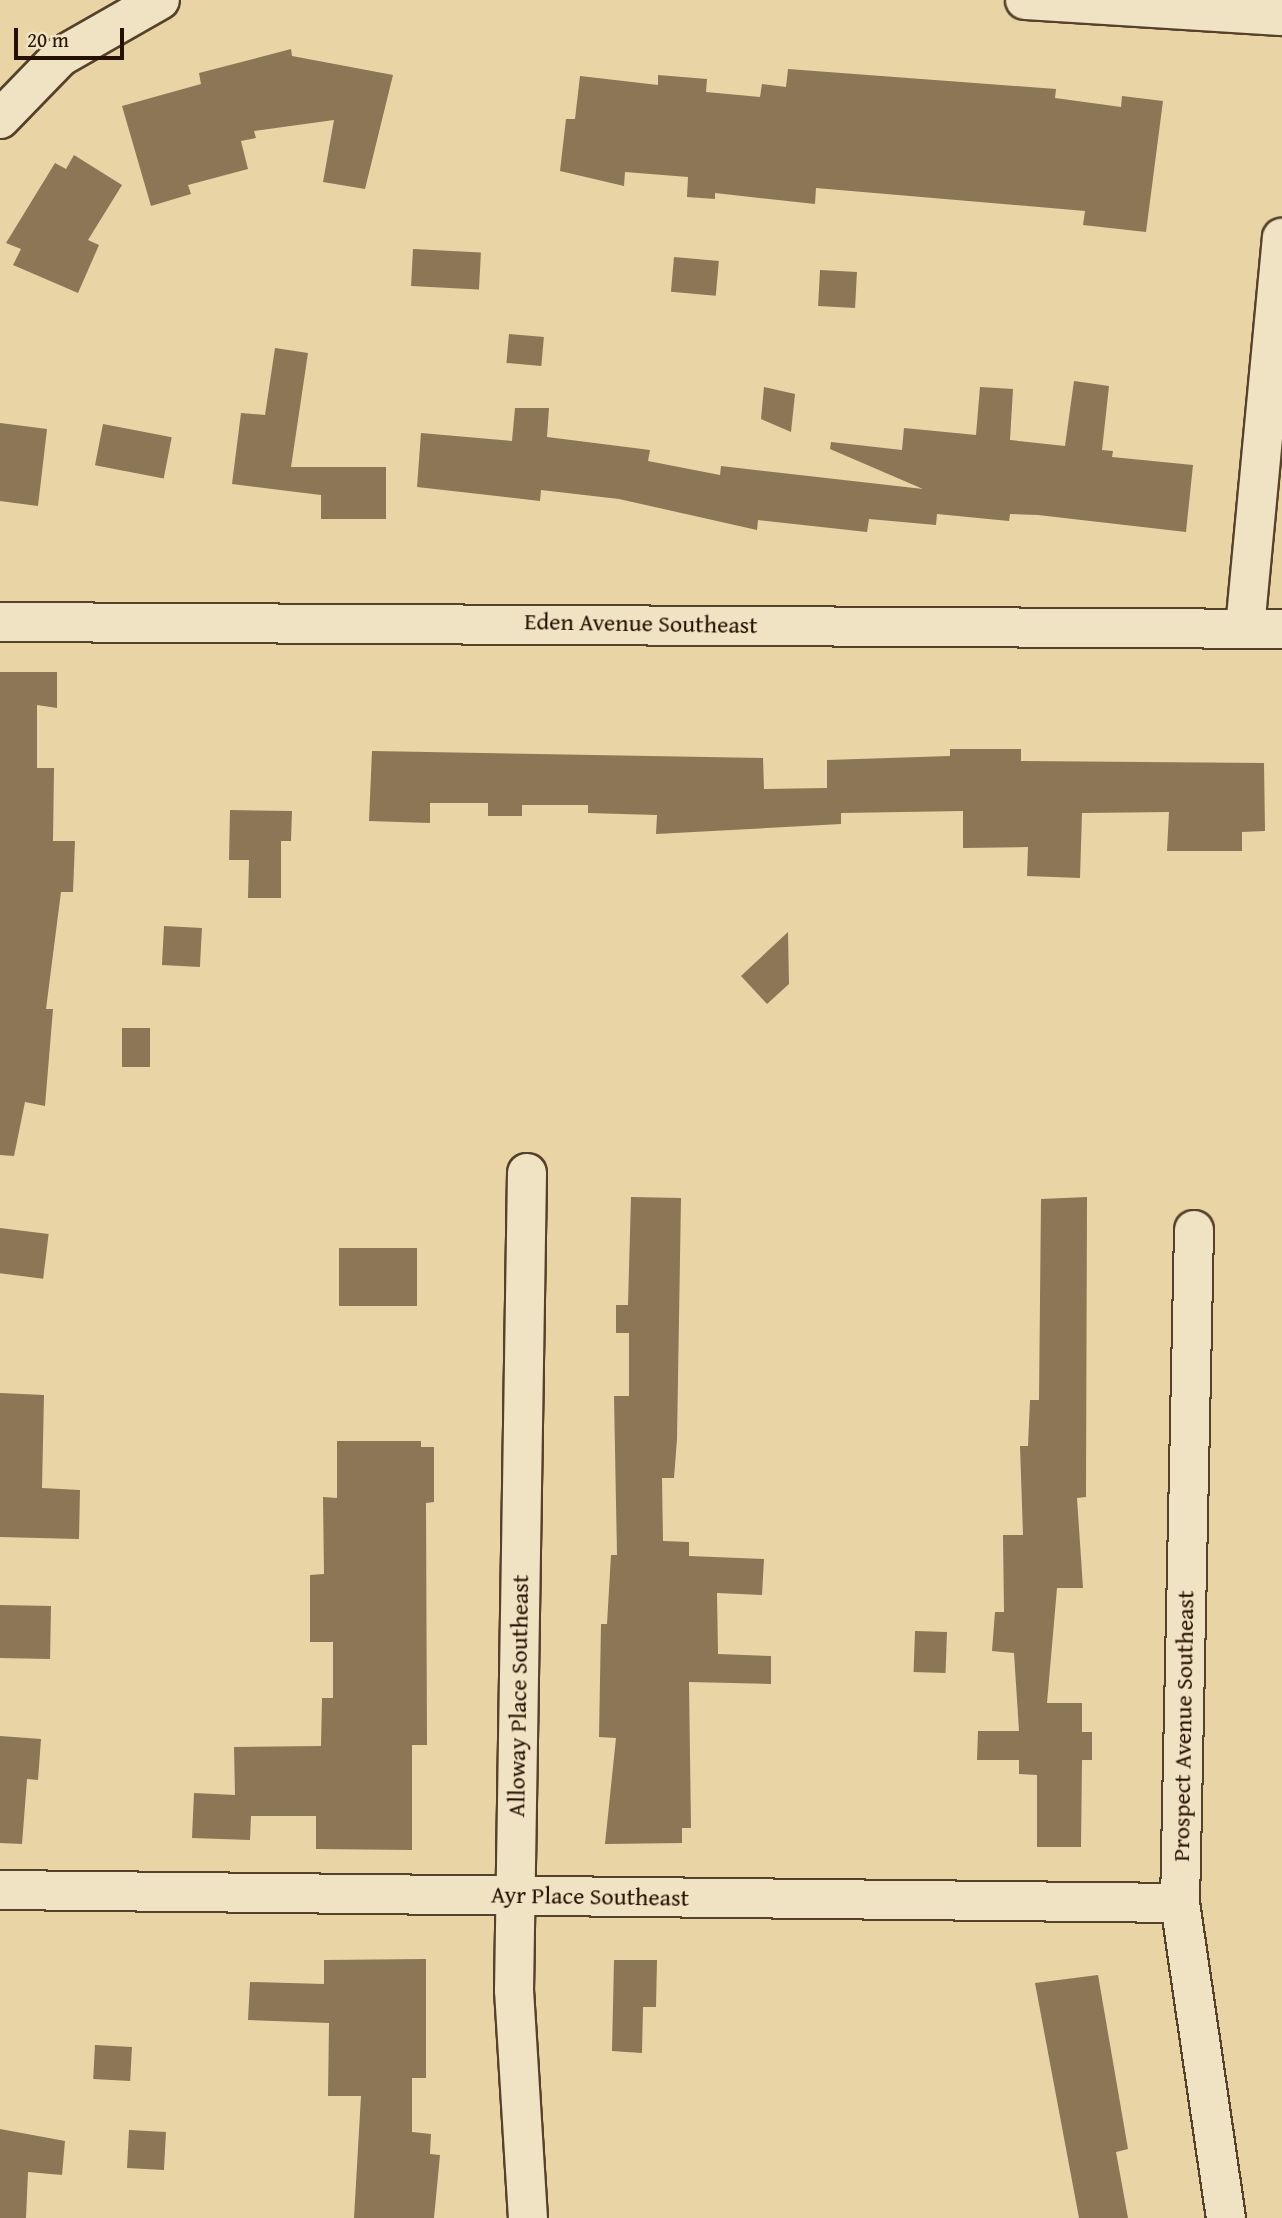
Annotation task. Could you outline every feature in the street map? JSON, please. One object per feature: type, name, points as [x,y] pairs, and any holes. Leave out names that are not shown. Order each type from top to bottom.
[{"type":"street","points":[[0,119],[60,57],[160,0]]},
{"type":"street","points":[[1024,0],[1282,16]]},
{"type":"street","points":[[1264,628],[1282,238]]},
{"type":"street","name":"Eden Avenue Southeast","points":[[0,622],[1264,628]]},
{"type":"street","name":"Alloway Place Southeast","points":[[527,1174],[514,1896],[528,2218]]},
{"type":"street","name":"Prospect Avenue Southeast","points":[[1194,1230],[1180,1903],[1226,2218]]},
{"type":"street","name":"Ayr Place Southeast","points":[[0,1890],[1180,1903]]},
{"type":"building","points":[[291,49],[292,56],[393,75],[365,189],[323,182],[334,120],[254,131],[256,138],[241,141],[248,169],[188,185],[191,194],[151,206],[122,106],[201,84],[199,73]]},
{"type":"building","points":[[788,69],[1056,89],[1055,98],[1121,107],[1122,96],[1163,101],[1146,232],[1083,225],[1085,211],[816,188],[815,204],[715,193],[715,199],[687,197],[688,177],[625,172],[624,186],[560,171],[566,119],[575,119],[580,76],[658,85],[658,75],[707,79],[706,92],[760,97],[762,84],[786,87]]},
{"type":"building","points":[[74,155],[122,185],[88,240],[99,245],[78,293],[13,265],[21,249],[6,243],[55,163],[66,169]]},
{"type":"building","points":[[413,249],[481,253],[479,290],[411,286]]},
{"type":"building","points":[[674,257],[719,261],[716,296],[671,292]]},
{"type":"building","points":[[820,270],[857,272],[855,308],[818,306]]},
{"type":"building","points":[[509,334],[544,337],[541,366],[506,363]]},
{"type":"building","points":[[275,348],[308,353],[291,467],[386,467],[386,519],[321,519],[321,495],[232,484],[241,413],[265,415]]},
{"type":"building","points":[[1074,381],[1109,386],[1102,450],[1113,451],[1112,457],[1193,465],[1186,532],[1010,514],[1009,521],[937,514],[936,525],[869,519],[867,532],[758,520],[757,530],[619,499],[541,490],[540,501],[417,487],[421,433],[512,441],[515,408],[549,408],[547,437],[650,450],[648,461],[720,475],[721,466],[923,489],[830,449],[831,442],[902,450],[904,428],[976,435],[980,387],[1013,389],[1010,440],[1065,446]]},
{"type":"building","points":[[764,387],[795,394],[791,432],[761,419]]},
{"type":"building","points":[[0,423],[47,429],[38,506],[0,501]]},
{"type":"building","points":[[103,424],[172,437],[164,479],[95,465]]},
{"type":"building","points":[[0,672],[57,672],[57,708],[37,705],[37,768],[54,768],[53,841],[75,841],[73,892],[61,892],[46,1009],[53,1009],[45,1106],[25,1102],[14,1156],[0,1155]]},
{"type":"building","points":[[950,749],[1021,749],[1021,761],[1264,763],[1265,831],[1242,832],[1242,851],[1167,851],[1169,812],[1082,813],[1080,878],[1027,876],[1028,847],[963,848],[963,811],[841,813],[841,824],[656,834],[657,815],[588,813],[588,805],[522,805],[522,816],[488,816],[488,803],[430,803],[430,823],[369,821],[372,751],[763,758],[764,789],[827,788],[827,760],[950,756]]},
{"type":"building","points":[[230,810],[292,811],[291,841],[281,841],[281,898],[248,898],[249,860],[229,860]]},
{"type":"building","points":[[164,926],[202,928],[200,967],[162,965]]},
{"type":"building","points":[[788,932],[789,984],[767,1004],[741,976]]},
{"type":"building","points":[[122,1028],[150,1028],[150,1067],[122,1067]]},
{"type":"building","points":[[631,1197],[681,1198],[677,1439],[674,1478],[662,1478],[663,1541],[689,1542],[689,1556],[764,1559],[762,1595],[717,1593],[718,1654],[771,1656],[771,1684],[689,1682],[691,1828],[682,1828],[682,1843],[605,1844],[616,1738],[599,1737],[601,1624],[607,1624],[611,1555],[617,1555],[614,1396],[629,1396],[629,1333],[616,1333],[616,1305],[628,1305]]},
{"type":"building","points":[[1087,1197],[1086,1497],[1077,1498],[1083,1588],[1057,1588],[1047,1703],[1082,1703],[1082,1732],[1092,1732],[1092,1760],[1082,1760],[1081,1847],[1037,1847],[1037,1775],[1019,1774],[1019,1760],[977,1760],[978,1731],[1019,1731],[1014,1653],[992,1651],[995,1612],[1004,1612],[1003,1535],[1023,1535],[1020,1446],[1028,1446],[1030,1400],[1039,1400],[1041,1199]]},
{"type":"building","points":[[0,1228],[49,1234],[43,1279],[0,1273]]},
{"type":"building","points":[[339,1248],[417,1248],[417,1306],[339,1306]]},
{"type":"building","points":[[0,1393],[44,1395],[42,1488],[80,1490],[79,1539],[0,1537]]},
{"type":"building","points":[[337,1441],[421,1441],[421,1447],[434,1447],[434,1502],[426,1503],[427,1745],[412,1745],[412,1850],[316,1849],[316,1816],[251,1816],[250,1840],[192,1838],[194,1793],[235,1795],[234,1747],[321,1746],[322,1698],[333,1698],[333,1642],[310,1642],[310,1575],[324,1574],[323,1497],[337,1498]]},
{"type":"building","points":[[0,1605],[51,1606],[50,1659],[0,1658]]},
{"type":"building","points":[[915,1631],[947,1632],[946,1673],[914,1672]]},
{"type":"building","points":[[0,1736],[41,1739],[38,1780],[27,1779],[22,1844],[0,1843]]},
{"type":"building","points":[[426,1959],[426,2078],[412,2078],[412,2132],[431,2134],[430,2154],[440,2155],[434,2218],[354,2218],[361,2096],[328,2096],[329,2023],[248,2020],[250,1982],[324,1984],[324,1960]]},
{"type":"building","points":[[614,1960],[657,1960],[656,2007],[643,2007],[642,2053],[612,2051]]},
{"type":"building","points":[[1098,1975],[1128,2149],[1116,2152],[1128,2218],[1079,2218],[1035,1983]]},
{"type":"building","points":[[95,2045],[132,2047],[130,2081],[93,2079]]},
{"type":"building","points":[[0,2129],[65,2141],[62,2175],[28,2172],[26,2218],[0,2218]]},
{"type":"building","points":[[129,2130],[166,2132],[164,2170],[127,2168]]}]
